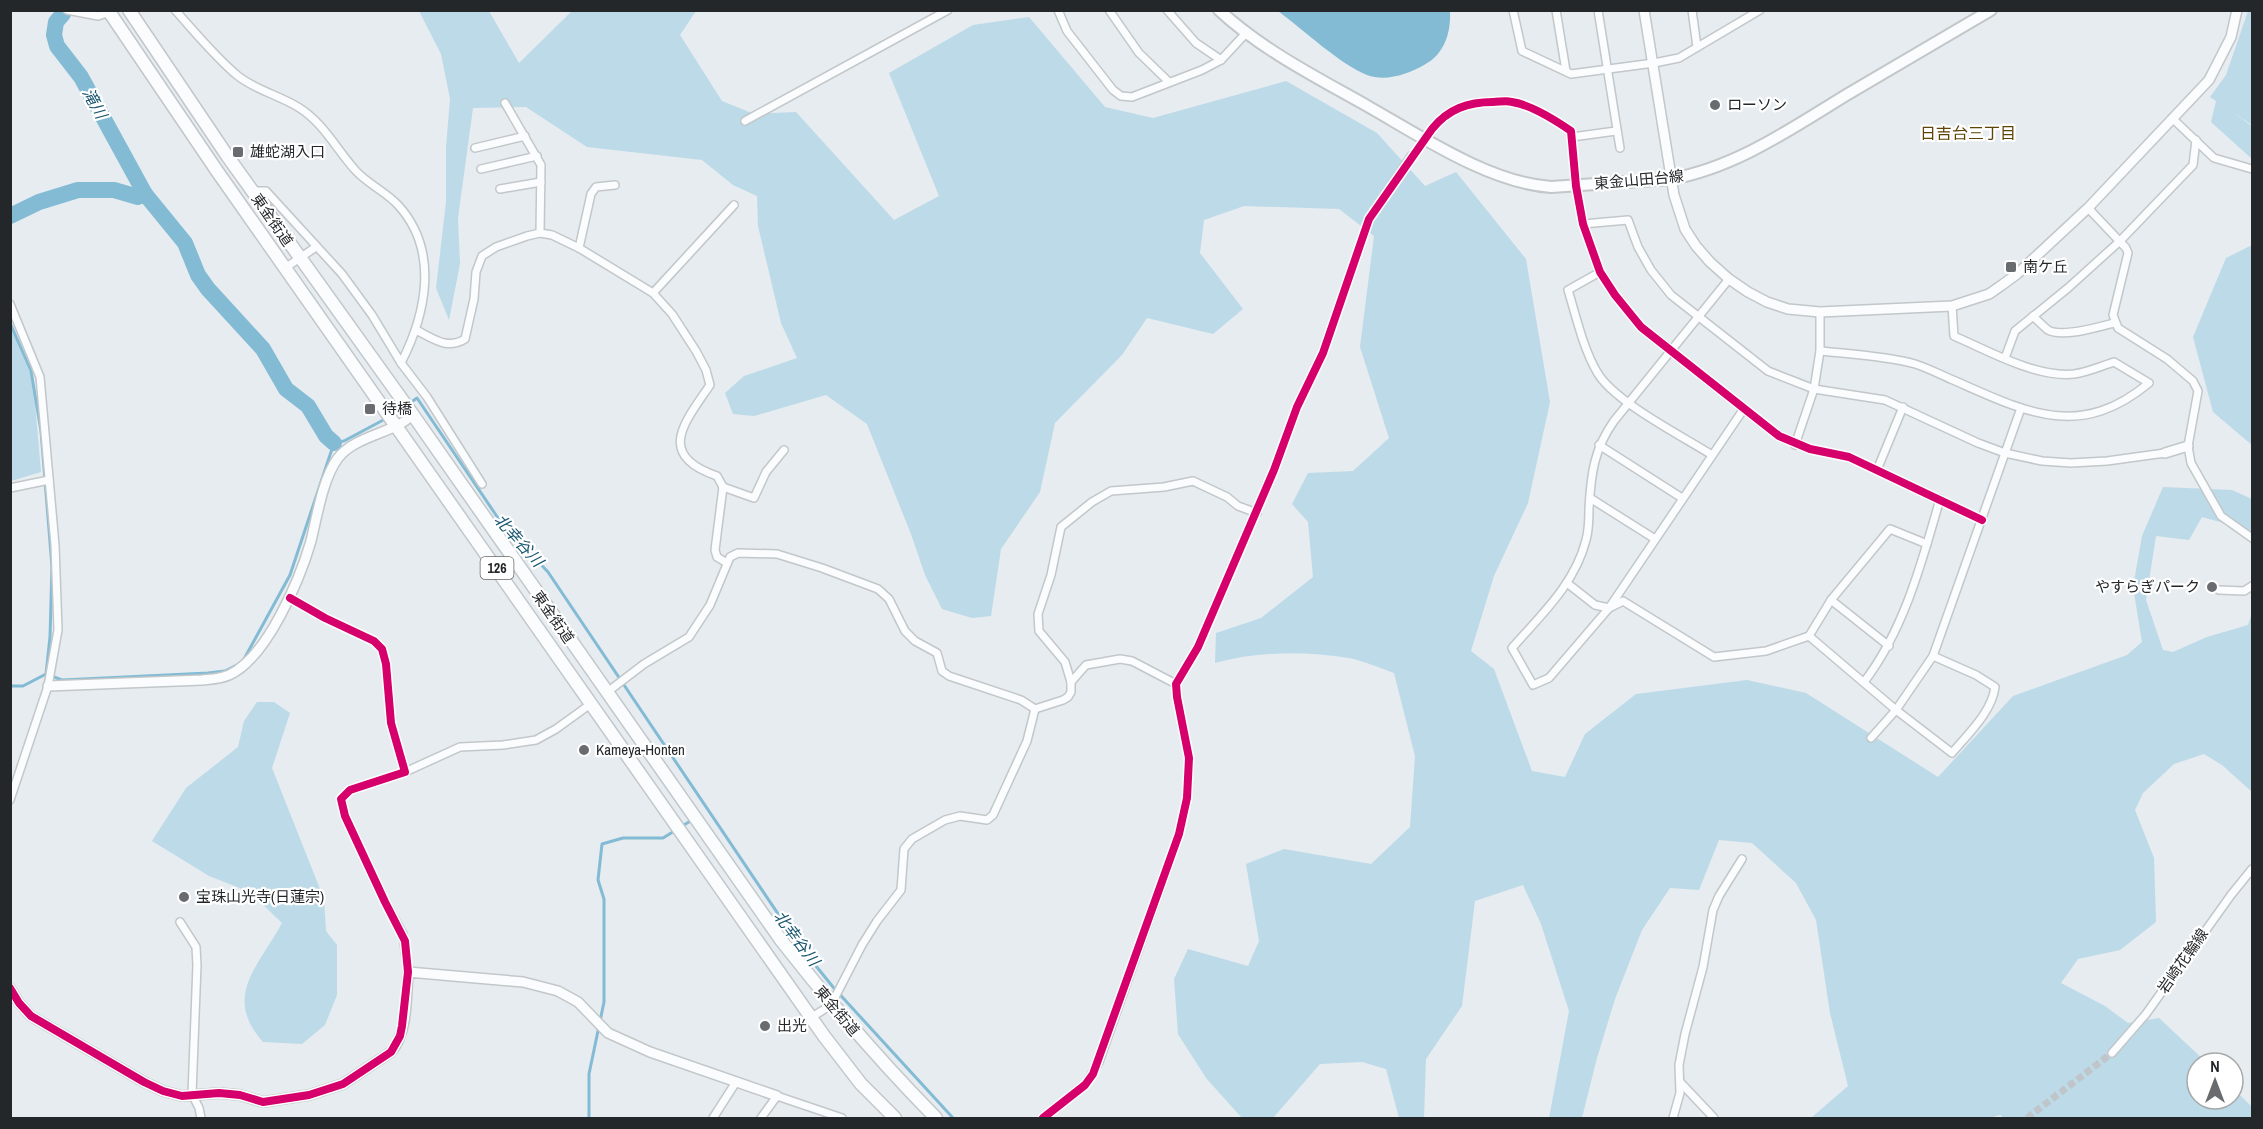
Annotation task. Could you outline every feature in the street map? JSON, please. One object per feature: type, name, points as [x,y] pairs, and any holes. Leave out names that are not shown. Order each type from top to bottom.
[{"type":"highway","name":"東金街道","points":[[129,10],[252,191],[413,414],[781,940],[831,1005],[887,1069],[936,1119]]},
{"type":"highway","name":"東金街道","points":[[110,11],[285,268],[812,1017],[861,1084],[894,1118]]},
{"type":"highway","points":[[592,704],[606,693]]},
{"type":"main road","name":"東金山田台線","points":[[1219,10],[1305,72],[1444,150],[1501,176],[1533,186],[1576,186],[1671,179],[1689,176],[1719,166],[1774,139],[1991,10]]},
{"type":"street","points":[[67,10],[98,16],[110,11]]},
{"type":"street","points":[[175,10],[239,77],[299,108],[316,120],[354,169],[370,185],[397,204],[407,217],[417,237],[425,274],[425,295],[416,330],[401,363]]},
{"type":"street","points":[[745,121],[948,10]]},
{"type":"street","points":[[1058,10],[1067,32],[1113,90],[1121,96],[1131,97],[1221,60],[1247,32]]},
{"type":"street","points":[[1109,10],[1139,53],[1169,82]]},
{"type":"street","points":[[1167,10],[1196,43],[1221,60]]},
{"type":"street","points":[[1513,10],[1522,51],[1571,74],[1679,58],[1760,10]]},
{"type":"street","points":[[1556,10],[1566,72]]},
{"type":"street","points":[[1599,10],[1620,148]]},
{"type":"street","points":[[1644,10],[1671,179],[1686,229],[1696,246],[1729,279],[1767,302],[1788,309],[1820,312],[1952,306],[1989,294],[2002,285],[2088,208],[2215,72],[2231,37],[2237,10]]},
{"type":"street","points":[[1692,10],[1697,47]]},
{"type":"street","points":[[1432,129],[1442,117],[1453,110],[1478,102],[1512,102],[1551,117],[1570,131],[1572,137],[1576,186],[1583,224],[1600,272],[1641,327],[1743,410],[1779,436],[1795,444],[1849,457],[1982,520]]},
{"type":"street","points":[[505,103],[541,165],[540,233]]},
{"type":"street","points":[[2173,119],[2214,158],[2253,169]]},
{"type":"street","points":[[1572,137],[1616,131]]},
{"type":"street","points":[[475,148],[525,136]]},
{"type":"street","points":[[2005,358],[2015,331],[2120,241],[2193,165],[2196,140]]},
{"type":"street","points":[[481,168],[537,156]]},
{"type":"street","points":[[1043,1119],[1085,1085],[1094,1074],[1179,834],[1187,798],[1189,758],[1176,684],[1198,647],[1257,513],[1297,407],[1323,354],[1369,219],[1411,156]]},
{"type":"street","points":[[500,189],[541,182]]},
{"type":"street","points":[[579,248],[591,194],[596,187],[615,185]]},
{"type":"street","points":[[252,191],[266,191],[342,274],[372,315],[401,363],[437,413],[482,484]]},
{"type":"street","points":[[653,293],[734,205]]},
{"type":"street","points":[[2088,208],[2120,241],[2128,253],[2113,315],[2114,323],[2118,328],[2167,359],[2193,381],[2198,392],[2188,446],[2191,463],[2221,516],[2253,538]]},
{"type":"street","points":[[1583,224],[1628,220],[1638,248],[1650,270],[1671,295],[1768,371],[1814,389],[1885,400],[1978,443],[2005,453],[2042,460],[2072,463],[2107,461],[2165,453],[2188,446]]},
{"type":"street","points":[[416,330],[443,343],[456,345],[465,339],[474,299],[476,272],[482,256],[496,247],[540,233],[552,235],[579,248],[653,293],[672,314],[706,370],[710,385],[684,424],[679,436],[682,453],[692,464],[717,476],[723,487],[715,550],[717,557],[726,563]]},
{"type":"street","points":[[285,268],[316,247]]},
{"type":"street","points":[[1600,272],[1568,290],[1597,372],[1609,388],[1629,403],[1712,455]]},
{"type":"street","points":[[1729,279],[1614,421],[1599,445],[1590,498],[1587,536],[1580,560],[1567,584],[1512,648],[1533,685],[1548,678],[1609,608],[1743,410]]},
{"type":"street","points":[[10,304],[40,377],[57,580],[58,630],[48,686],[10,800]]},
{"type":"street","points":[[1820,351],[1915,364],[2021,408],[2055,417],[2088,414],[2123,402],[2149,384],[2114,362],[2086,371],[2057,374],[2035,370],[1954,336],[1952,306]]},
{"type":"street","points":[[1795,444],[1814,389],[1820,351],[1820,312]]},
{"type":"street","points":[[2034,316],[2049,331],[2061,333],[2092,329],[2114,323]]},
{"type":"street","points":[[1877,470],[1903,407]]},
{"type":"street","points":[[1871,738],[1896,710],[1933,656],[2021,408]]},
{"type":"street","points":[[48,686],[202,680],[230,675],[249,660],[290,598],[310,544],[325,487],[338,458],[351,447],[398,426],[413,414]]},
{"type":"street","points":[[1599,445],[1682,498]]},
{"type":"street","points":[[723,487],[754,498],[766,472],[784,450]]},
{"type":"street","points":[[10,488],[49,480]]},
{"type":"street","points":[[1035,709],[1068,697],[1071,682],[1065,662],[1039,631],[1038,614],[1051,575],[1061,527],[1092,502],[1111,491],[1164,487],[1193,481],[1227,497],[1238,506],[1257,513]]},
{"type":"street","points":[[1590,498],[1655,539]]},
{"type":"street","points":[[1864,682],[1889,646],[1927,544],[1940,499]]},
{"type":"street","points":[[1567,584],[1595,605],[1609,608],[1623,601],[1714,657],[1766,651],[1809,636],[1831,600],[1890,529],[1927,544]]},
{"type":"street","points":[[606,693],[644,664],[689,637],[710,605],[730,557],[738,553],[777,554],[878,589],[890,599],[904,631],[915,641],[937,653],[942,671],[949,676],[1021,700],[1035,709]]},
{"type":"street","points":[[2219,590],[2244,591],[2253,586]]},
{"type":"street","points":[[290,598],[325,618],[374,641],[381,649],[386,664],[391,723],[405,772]]},
{"type":"street","points":[[1831,600],[1889,646]]},
{"type":"street","points":[[1809,636],[1896,710],[1952,753],[1971,731],[1994,693],[1995,687],[1977,675],[1933,656]]},
{"type":"street","points":[[1071,682],[1086,665],[1120,660],[1132,661],[1176,684]]},
{"type":"street","points":[[10,988],[19,1003],[31,1016],[163,1091],[182,1096],[219,1092],[263,1102],[309,1095],[343,1084],[391,1052],[396,1046],[402,1026],[408,972],[403,934],[385,902],[345,816],[341,800],[350,790],[405,772],[460,747],[504,745],[536,740],[592,704]]},
{"type":"street","points":[[812,1017],[831,1005],[862,945],[900,890],[904,849],[912,839],[945,820],[960,816],[987,820],[993,815],[1027,741],[1035,709]]},
{"type":"street","points":[[1673,1119],[1680,1093],[1679,1065],[1703,967],[1713,910],[1719,896],[1742,860]]},
{"type":"street","name":"岩崎花輪線","points":[[2112,1053],[2146,1014],[2231,895],[2253,869]]},
{"type":"street","points":[[180,922],[196,947],[192,1094],[199,1108],[201,1119]]},
{"type":"street","points":[[408,972],[523,982],[548,988],[578,1002],[608,1033],[650,1052],[842,1119]]},
{"type":"street","points":[[712,1119],[736,1082]]},
{"type":"street","points":[[1680,1082],[1714,1119]]},
{"type":"street","points":[[761,1119],[777,1096]]},
{"type":"shaded area","points":[[419,11],[489,11],[519,63],[572,11],[696,11],[680,35],[722,101],[754,114],[796,112],[894,220],[939,196],[889,73],[973,25],[1029,17],[1105,107],[1153,118],[1286,81],[1377,133],[1425,186],[1456,172],[1526,259],[1550,402],[1528,503],[1494,576],[1471,651],[1494,669],[1532,771],[1565,777],[1585,734],[1636,694],[1747,680],[1806,693],[1938,777],[2013,696],[2127,655],[2142,642],[2133,587],[2142,536],[2163,487],[2232,490],[2252,499],[2252,531],[2202,517],[2189,540],[2156,536],[2146,600],[2163,650],[2173,652],[2207,637],[2248,625],[2252,613],[2252,792],[2222,765],[2204,754],[2174,764],[2143,793],[2135,810],[2154,858],[2156,922],[2120,950],[2078,959],[2061,983],[2105,1006],[2128,1023],[2159,1018],[2194,1051],[2185,1051],[2185,1111],[2245,1111],[2245,1100],[2252,1107],[2252,1118],[2004,1118],[2000,1115],[1990,1118],[1811,1118],[1848,1086],[1830,1013],[1816,920],[1796,883],[1752,843],[1719,840],[1699,890],[1670,888],[1642,930],[1615,999],[1582,1118],[1549,1118],[1569,1011],[1541,924],[1523,885],[1475,901],[1462,1006],[1426,1059],[1424,1118],[1399,1118],[1386,1069],[1362,1062],[1320,1064],[1273,1118],[1242,1118],[1206,1078],[1178,1034],[1174,979],[1188,949],[1248,966],[1259,941],[1246,864],[1284,849],[1371,864],[1410,827],[1415,756],[1394,673],[1355,659],[1315,654],[1265,654],[1215,663],[1216,633],[1261,618],[1313,577],[1308,522],[1292,504],[1308,473],[1353,471],[1389,438],[1360,347],[1374,236],[1339,209],[1244,206],[1204,220],[1200,253],[1243,309],[1213,334],[1147,318],[1122,355],[1055,423],[1040,492],[1001,549],[991,616],[972,618],[942,609],[925,575],[867,424],[826,395],[754,416],[733,414],[725,393],[744,376],[797,358],[781,323],[758,226],[757,196],[733,185],[702,160],[587,147],[526,107],[473,108],[458,218],[460,264],[449,320],[436,288],[446,202],[446,147],[450,99],[441,54]]},
{"type":"shaded area","points":[[2248,11],[2252,11],[2252,125],[2231,111],[2252,126],[2252,159],[2211,122],[2216,101],[2210,97],[2226,75]]},
{"type":"shaded area","points":[[2252,245],[2252,445],[2213,412],[2193,337],[2226,258]]},
{"type":"shaded area","points":[[11,328],[33,380],[41,472],[11,481]]},
{"type":"shaded area","points":[[257,702],[274,702],[290,713],[272,768],[324,899],[326,931],[337,945],[337,995],[325,1025],[302,1044],[263,1042],[251,1025],[245,1010],[245,995],[249,981],[282,923],[250,892],[209,876],[152,841],[186,788],[238,747],[244,721]]},
{"type":"water","points":[[1278,11],[1450,11],[1450,19],[1448,34],[1437,55],[1404,74],[1382,78],[1367,75],[1345,63]]},
{"type":"waterway","name":"北幸谷川","points":[[63,14],[56,22],[54,35],[57,46],[81,77],[145,194],[185,243],[198,275],[208,289],[263,349],[286,389],[308,406],[326,436],[334,443]]},
{"type":"waterway","name":"北幸谷川","points":[[10,216],[39,202],[78,190],[114,190],[138,197],[145,194]]},
{"type":"waterway","points":[[10,323],[31,371],[41,431],[52,567],[50,637],[46,674]]},
{"type":"waterway","name":"北幸谷川","points":[[410,403],[417,398],[500,521],[548,572],[799,945],[833,987],[953,1118]]},
{"type":"waterway","name":"北幸谷川","points":[[392,414],[404,407]]},
{"type":"waterway","points":[[243,661],[290,575],[334,443],[344,441],[387,418]]},
{"type":"waterway","points":[[10,686],[23,686],[46,674],[62,680],[208,673],[225,671],[237,665]]},
{"type":"waterway","points":[[682,826],[694,819]]},
{"type":"waterway","points":[[589,1118],[589,1074],[604,1002],[604,899],[598,880],[602,844],[623,838],[663,838],[676,830]]},
{"type":"tunnel","points":[[1411,156],[1432,129]]},
{"type":"tunnel","points":[[2027,1118],[2112,1053]]},
{"type":"cycle path","points":[[1043,1118],[1085,1085],[1093,1074],[1179,834],[1187,798],[1189,758],[1176,684],[1198,647],[1274,470],[1297,407],[1323,353],[1369,219],[1432,129],[1445,116],[1475,103],[1510,101],[1535,110],[1571,131],[1576,186],[1583,224],[1600,272],[1641,327],[1779,436],[1810,449],[1849,457],[1982,520]]},
{"type":"cycle path","points":[[10,988],[19,1003],[31,1016],[144,1082],[163,1091],[182,1096],[219,1093],[240,1095],[263,1102],[309,1095],[343,1084],[391,1052],[400,1036],[402,1026],[408,972],[405,941],[345,816],[341,799],[350,790],[405,772],[391,723],[386,664],[382,649],[374,641],[325,618],[290,598]]},
{"type":"place","name":"ローソン","points":[[1715,105]]},
{"type":"place","name":"雄蛇湖入口","points":[[238,152]]},
{"type":"place","name":"南ケ丘","points":[[2011,267]]},
{"type":"place","name":"待橋","points":[[370,409]]},
{"type":"place","name":"やすらぎパーク","points":[[2212,587]]},
{"type":"place","name":"Kameya-Honten","points":[[584,750]]},
{"type":"place","name":"宝珠山光寺(日蓮宗)","points":[[184,897]]},
{"type":"place","name":"出光","points":[[765,1026]]},
{"type":"district","name":"日吉台三丁目","points":[[1968,133]]},
{"type":"water label","name":"滝川","points":[[95,103]]}]
